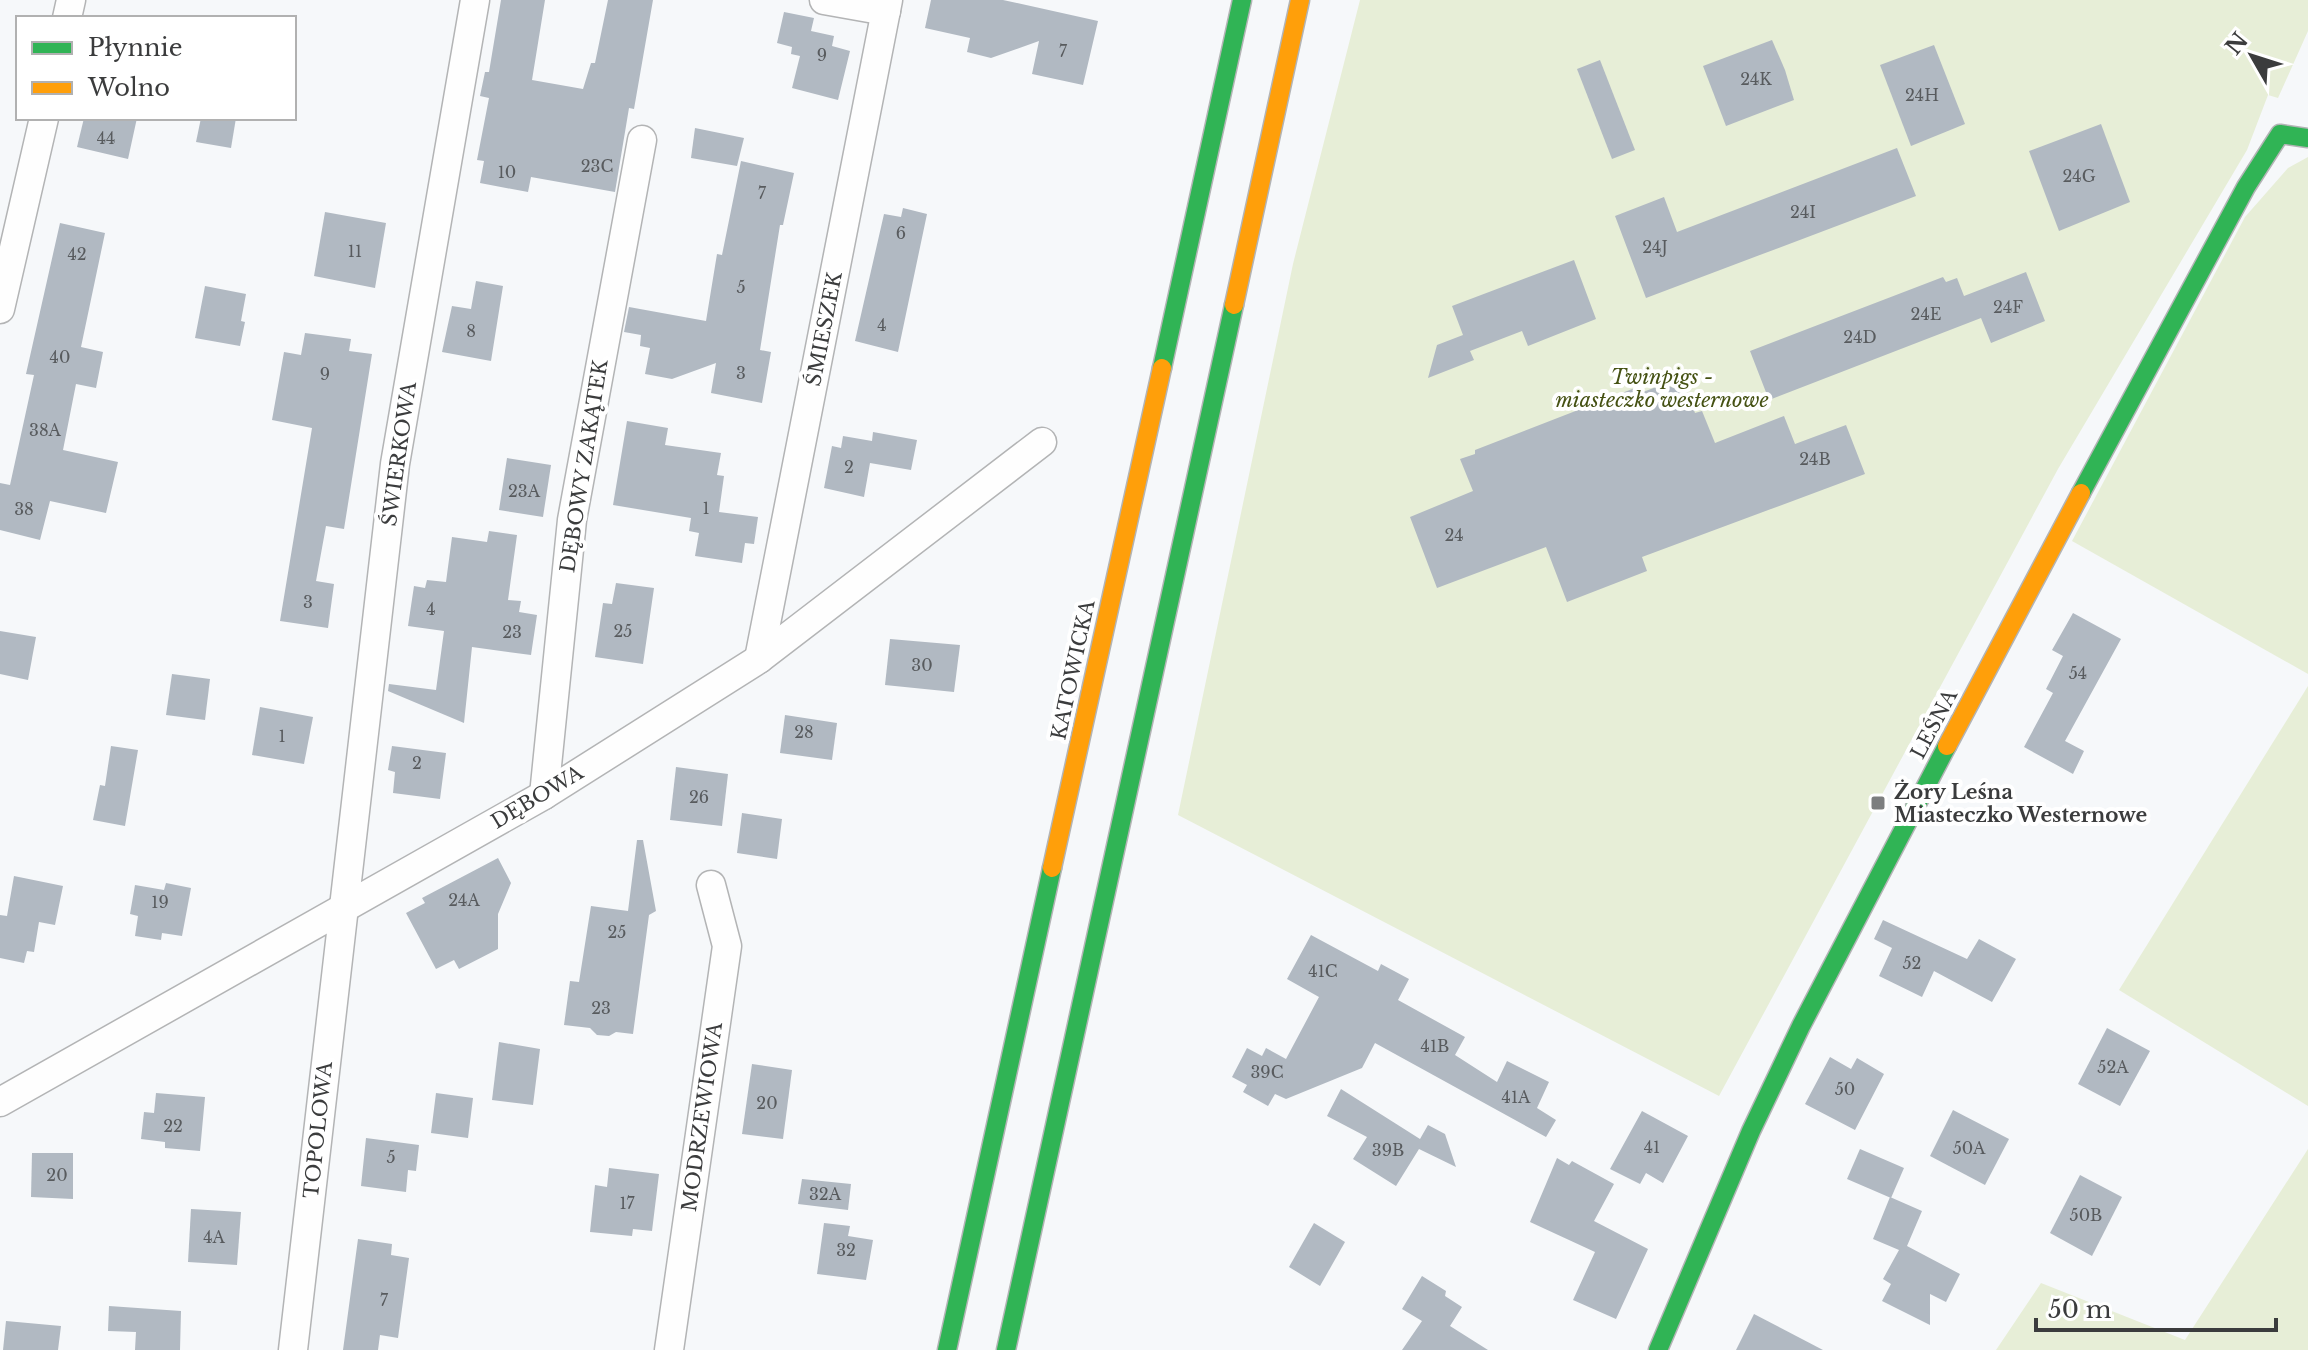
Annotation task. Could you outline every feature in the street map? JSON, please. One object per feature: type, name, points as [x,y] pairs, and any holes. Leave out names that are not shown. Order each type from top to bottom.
[{"type":"main road","name":"KATOWICKA","points":[[947,1350],[1242,0]]},
{"type":"main road","points":[[1006,1350],[1300,0]]},
{"type":"main road","name":"LEŚNA","points":[[1658,1350],[1751,1131],[1801,1026],[2067,518],[2246,187],[2280,134],[2308,138]]},
{"type":"street","name":"ŚWIERKOWA","points":[[343,910],[395,464],[475,0]]},
{"type":"street","points":[[824,0],[887,5]]},
{"type":"street","name":"ŚMIESZEK","points":[[759,659],[887,5]]},
{"type":"street","points":[[0,309],[44,120]]},
{"type":"street","name":"DĘBOWY ZAKĄTEK","points":[[544,795],[572,520],[642,140]]},
{"type":"street","name":"DĘBOWA","points":[[0,1102],[544,795],[759,659],[1042,442]]},
{"type":"street","name":"MODRZEWIOWA","points":[[669,1350],[727,946],[711,885]]},
{"type":"street","name":"TOPOLOWA","points":[[293,1350],[343,910]]},
{"type":"green space","name":"Twinpigs - miasteczko westernowe","points":[[1360,0],[2308,0],[2308,31],[2278,98],[2268,95],[2247,150],[2058,469],[1719,1096],[1178,815],[1293,264]]},
{"type":"green space","points":[[2308,157],[2308,674],[2072,541],[2245,217],[2288,168]]},
{"type":"green space","points":[[2308,686],[2308,1106],[2119,990]]},
{"type":"green space","points":[[2308,1149],[2308,1350],[1996,1350],[2041,1283],[2185,1340]]},
{"type":"building","points":[[501,0],[545,0],[532,80],[583,89],[591,63],[595,63],[608,0],[653,0],[634,109],[629,108],[615,192],[531,177],[528,192],[480,183],[484,161],[477,160],[489,98],[480,96],[485,72],[489,72]]},
{"type":"building","points":[[931,0],[1003,0],[1098,21],[1083,85],[1032,74],[1039,41],[991,58],[967,52],[970,38],[925,28]]},
{"type":"building","points":[[784,12],[814,18],[811,31],[834,36],[832,46],[850,51],[838,100],[792,88],[800,56],[791,54],[792,47],[777,43]]},
{"type":"building","points":[[1772,40],[1794,100],[1726,126],[1703,66]]},
{"type":"building","points":[[1934,45],[1965,124],[1911,146],[1880,65]]},
{"type":"building","points":[[1600,60],[1635,150],[1612,159],[1577,69]]},
{"type":"building","points":[[84,120],[137,120],[128,159],[77,147]]},
{"type":"building","points":[[201,120],[236,120],[231,148],[196,142]]},
{"type":"building","points":[[2101,124],[2130,202],[2059,231],[2029,151]]},
{"type":"building","points":[[695,128],[744,138],[737,166],[691,158]]},
{"type":"building","points":[[1897,148],[1916,196],[1646,298],[1615,216],[1664,197],[1677,232]]},
{"type":"building","points":[[741,161],[794,173],[783,225],[780,225],[760,350],[771,352],[762,403],[711,393],[716,363],[672,379],[645,374],[650,348],[640,346],[641,335],[624,332],[629,307],[706,321],[717,254],[722,255]]},
{"type":"building","points":[[903,208],[927,214],[898,352],[855,341],[884,214],[901,217]]},
{"type":"building","points":[[325,212],[386,223],[375,288],[314,276]]},
{"type":"building","points":[[60,223],[105,233],[81,347],[103,352],[96,388],[76,384],[63,450],[118,462],[106,513],[50,501],[40,540],[0,530],[0,483],[10,485],[34,375],[26,374]]},
{"type":"building","points":[[1574,260],[1596,319],[1528,346],[1522,331],[1470,351],[1474,360],[1428,378],[1437,345],[1463,335],[1452,306]]},
{"type":"building","points":[[2026,272],[2045,321],[1991,343],[1981,318],[1769,400],[1750,351],[1943,277],[1946,282],[1957,278],[1964,296]]},
{"type":"building","points":[[476,281],[503,286],[491,361],[442,352],[452,306],[471,309]]},
{"type":"building","points":[[205,286],[246,294],[240,346],[195,338]]},
{"type":"building","points":[[305,333],[351,339],[349,351],[372,354],[344,529],[326,526],[316,581],[334,584],[328,628],[280,621],[312,428],[272,420],[284,352],[301,355]]},
{"type":"building","points":[[1664,384],[1688,394],[1695,413],[1702,411],[1715,443],[1784,416],[1795,444],[1846,425],[1865,474],[1642,557],[1647,571],[1567,602],[1546,547],[1437,588],[1410,517],[1473,491],[1460,459],[1475,454],[1475,450],[1640,386],[1643,392]]},
{"type":"building","points":[[627,421],[668,428],[665,445],[721,453],[717,475],[724,476],[719,512],[758,517],[754,544],[745,543],[742,563],[695,556],[699,533],[689,531],[691,518],[613,505]]},
{"type":"building","points":[[873,432],[917,440],[911,470],[870,463],[864,497],[824,488],[832,446],[841,448],[843,436],[872,441]]},
{"type":"building","points":[[507,458],[551,465],[543,517],[499,510]]},
{"type":"building","points":[[489,531],[517,535],[508,600],[521,601],[519,612],[537,615],[531,655],[472,647],[464,723],[388,691],[389,684],[436,690],[444,631],[408,626],[414,586],[425,588],[427,580],[446,582],[452,537],[487,542]]},
{"type":"building","points":[[616,583],[654,588],[643,664],[595,657],[603,603],[612,604]]},
{"type":"building","points":[[2073,613],[2121,639],[2065,741],[2084,751],[2073,774],[2024,747],[2053,693],[2046,689],[2063,656],[2052,650]]},
{"type":"building","points":[[0,631],[36,637],[28,680],[0,674]]},
{"type":"building","points":[[890,639],[960,645],[954,692],[885,685]]},
{"type":"building","points":[[172,674],[210,679],[205,720],[166,715]]},
{"type":"building","points":[[260,707],[313,717],[304,764],[252,755]]},
{"type":"building","points":[[785,715],[837,723],[832,760],[780,753]]},
{"type":"building","points":[[111,746],[138,750],[125,826],[93,820],[100,785],[105,786]]},
{"type":"building","points":[[392,746],[446,753],[440,799],[393,793],[395,772],[388,770]]},
{"type":"building","points":[[676,767],[728,774],[722,826],[670,820]]},
{"type":"building","points":[[742,813],[782,819],[777,859],[737,853]]},
{"type":"building","points":[[637,840],[643,840],[656,911],[649,915],[633,1034],[616,1032],[609,1036],[597,1035],[590,1028],[564,1025],[570,981],[579,982],[591,906],[628,911]]},
{"type":"building","points":[[498,858],[511,883],[498,914],[498,949],[459,969],[454,960],[436,969],[406,913],[425,903],[422,898]]},
{"type":"building","points":[[14,876],[63,886],[55,925],[39,922],[34,952],[27,951],[24,963],[0,958],[0,915],[7,916]]},
{"type":"building","points":[[166,883],[191,888],[182,936],[162,933],[161,940],[135,936],[138,916],[130,914],[135,885],[164,890]]},
{"type":"building","points":[[1883,920],[1967,959],[1979,939],[2016,959],[1992,1002],[1934,971],[1922,997],[1879,976],[1892,948],[1874,939]]},
{"type":"building","points":[[1311,935],[1378,971],[1381,964],[1409,979],[1398,1000],[1465,1037],[1455,1055],[1497,1082],[1507,1061],[1549,1082],[1537,1108],[1556,1120],[1546,1137],[1375,1043],[1362,1068],[1286,1099],[1275,1094],[1268,1106],[1243,1092],[1247,1085],[1232,1077],[1247,1048],[1262,1056],[1266,1048],[1286,1059],[1319,997],[1287,979]]},
{"type":"building","points":[[2107,1028],[2150,1051],[2120,1106],[2078,1084]]},
{"type":"building","points":[[499,1042],[540,1049],[533,1105],[492,1100]]},
{"type":"building","points":[[1830,1057],[1851,1069],[1857,1058],[1884,1074],[1855,1130],[1805,1104]]},
{"type":"building","points":[[752,1064],[792,1070],[783,1139],[742,1134]]},
{"type":"building","points":[[1341,1089],[1420,1139],[1428,1125],[1445,1134],[1456,1167],[1419,1149],[1396,1186],[1353,1159],[1367,1137],[1327,1116]]},
{"type":"building","points":[[156,1093],[205,1097],[200,1151],[165,1148],[165,1142],[141,1139],[144,1112],[154,1113]]},
{"type":"building","points":[[436,1093],[473,1098],[468,1138],[431,1133]]},
{"type":"building","points":[[1953,1110],[2009,1139],[1985,1185],[1930,1156]]},
{"type":"building","points":[[1642,1111],[1688,1136],[1663,1183],[1646,1173],[1640,1184],[1610,1169]]},
{"type":"building","points":[[366,1138],[419,1145],[416,1171],[408,1170],[406,1192],[361,1186]]},
{"type":"building","points":[[1860,1149],[1904,1168],[1891,1198],[1847,1179]]},
{"type":"building","points":[[32,1153],[73,1153],[73,1199],[31,1197]]},
{"type":"building","points":[[1557,1158],[1569,1165],[1572,1161],[1614,1184],[1594,1221],[1648,1249],[1616,1319],[1573,1300],[1595,1252],[1530,1222]]},
{"type":"building","points":[[609,1168],[659,1174],[652,1231],[633,1229],[632,1236],[590,1232],[595,1185],[607,1187]]},
{"type":"building","points":[[2080,1175],[2122,1197],[2092,1256],[2050,1233]]},
{"type":"building","points":[[802,1179],[851,1184],[848,1210],[798,1204]]},
{"type":"building","points":[[1890,1197],[1922,1211],[1907,1246],[1960,1274],[1946,1302],[1930,1294],[1930,1325],[1882,1301],[1891,1284],[1883,1279],[1899,1250],[1873,1239]]},
{"type":"building","points":[[191,1209],[241,1212],[237,1265],[188,1262]]},
{"type":"building","points":[[824,1223],[850,1226],[848,1236],[873,1240],[866,1280],[817,1274]]},
{"type":"building","points":[[1314,1223],[1345,1242],[1320,1286],[1289,1267]]},
{"type":"building","points":[[358,1239],[392,1244],[391,1255],[409,1258],[398,1338],[380,1335],[378,1350],[343,1350]]},
{"type":"building","points":[[1422,1276],[1446,1291],[1445,1296],[1462,1307],[1450,1326],[1488,1350],[1402,1350],[1422,1321],[1402,1309]]},
{"type":"building","points":[[109,1306],[181,1311],[180,1350],[135,1350],[136,1332],[108,1331]]},
{"type":"building","points":[[1754,1314],[1823,1350],[1736,1350]]},
{"type":"building","points":[[6,1321],[61,1326],[58,1350],[3,1350]]},
{"type":"traffic: fast","points":[[1162,368],[1242,0]]},
{"type":"traffic: fast","points":[[2081,493],[2246,187],[2280,134],[2308,138]]},
{"type":"traffic: fast","points":[[1006,1350],[1234,305]]},
{"type":"traffic: fast","points":[[1658,1350],[1751,1131],[1801,1026],[1947,746]]},
{"type":"traffic: fast","points":[[947,1350],[1052,868]]},
{"type":"traffic: slow","points":[[1234,305],[1300,0]]},
{"type":"traffic: slow","points":[[1052,868],[1162,368]]},
{"type":"traffic: slow","points":[[1947,746],[2081,493]]},
{"type":"place","name":"Żory Leśna Miasteczko Westernowe","points":[[1878,803]]}]
